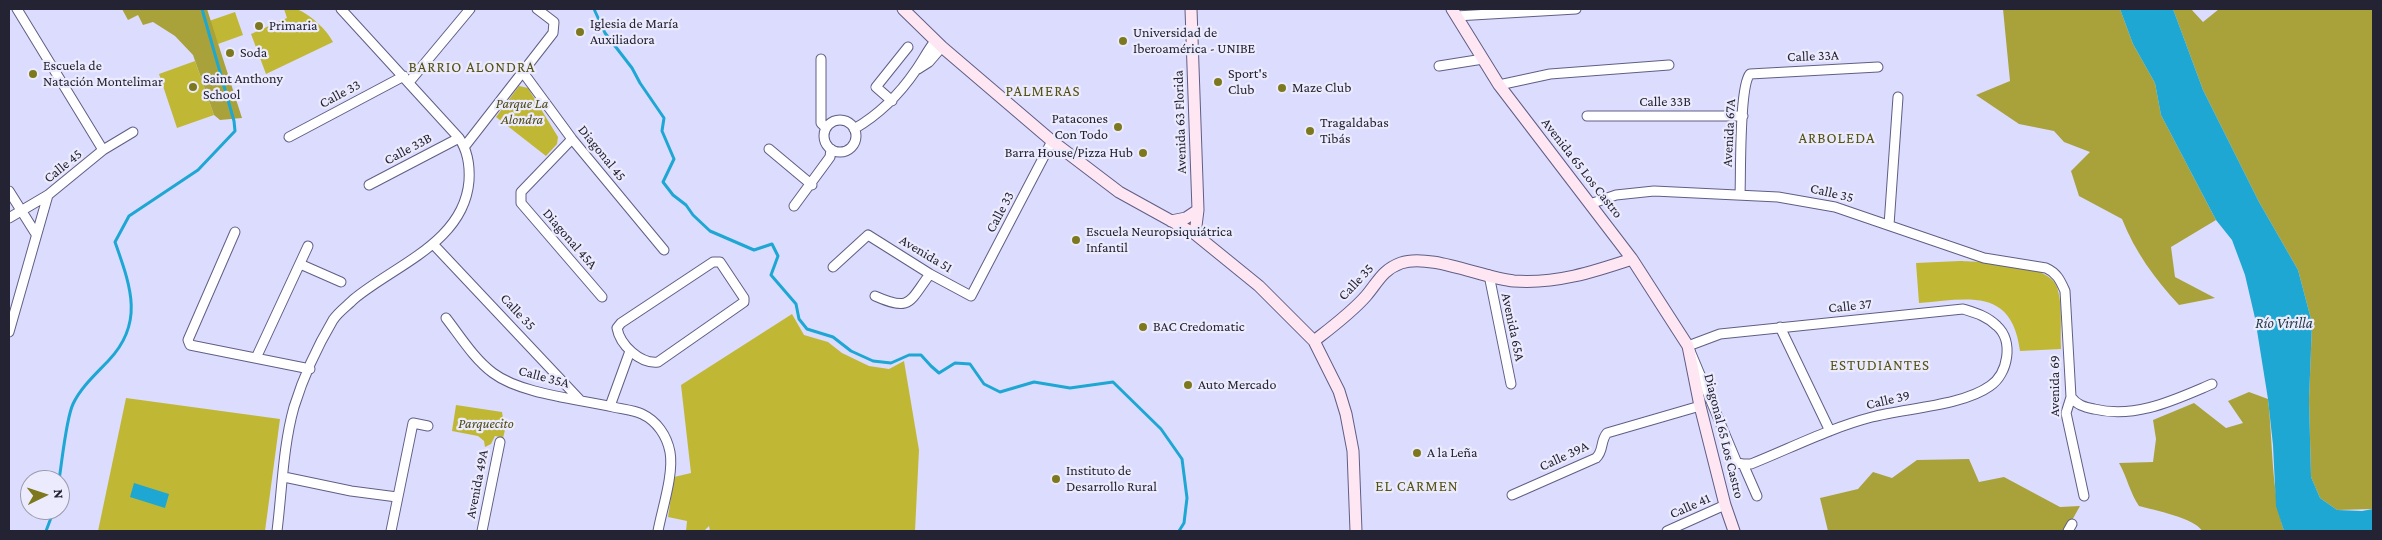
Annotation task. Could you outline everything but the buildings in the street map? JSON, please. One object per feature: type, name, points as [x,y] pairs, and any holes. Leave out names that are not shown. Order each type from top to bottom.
[{"type":"main road","points":[[903,9],[939,44],[1052,141],[1119,192],[1194,234],[1259,286],[1314,341],[1339,391],[1346,414],[1353,451],[1356,531]]},
{"type":"main road","name":"Avenida 63 Florida","points":[[1191,9],[1198,210],[1194,234]]},
{"type":"main road","name":"Avenida 65 Los Castro","points":[[1454,13],[1499,85],[1632,259],[1688,346]]},
{"type":"main road","points":[[1171,221],[1186,218],[1198,210]]},
{"type":"main road","name":"Calle 35","points":[[1314,341],[1367,295],[1376,280],[1403,262],[1426,261],[1511,280],[1538,282],[1568,278],[1632,259]]},
{"type":"main road","name":"Diagonal 65 Los Castro","points":[[1688,346],[1700,406],[1725,505],[1734,531]]},
{"type":"street","points":[[17,9],[103,150]]},
{"type":"street","points":[[277,531],[288,437],[294,408],[334,318],[364,291],[434,244],[454,222],[463,205],[468,189],[470,167],[465,146],[407,78],[341,9]]},
{"type":"street","name":"Calle 33","points":[[289,136],[407,78],[470,9]]},
{"type":"street","points":[[465,146],[552,33],[555,27],[554,22],[537,9]]},
{"type":"street","points":[[1454,13],[1576,9]]},
{"type":"street","points":[[854,129],[874,117],[892,101],[917,69],[929,62],[939,44]]},
{"type":"street","points":[[892,101],[876,87],[908,47]]},
{"type":"street","points":[[821,59],[821,123],[826,128]]},
{"type":"street","points":[[1439,66],[1483,59]]},
{"type":"street","points":[[1499,85],[1550,74],[1669,65]]},
{"type":"street","name":"Calle 33A","points":[[1750,74],[1878,66]]},
{"type":"street","name":"Diagonal 45","points":[[522,71],[572,139],[664,250]]},
{"type":"street","name":"Avenida 67A","points":[[1740,195],[1743,116],[1746,81],[1750,74]]},
{"type":"street","points":[[1889,225],[1898,97]]},
{"type":"street","name":"Calle 33B","points":[[1587,116],[1743,116]]},
{"type":"street","points":[[794,206],[812,185],[830,158],[830,149],[824,137],[826,128],[834,121],[843,120],[854,129],[856,135],[852,146],[842,152],[830,149]]},
{"type":"street","name":"Calle 45","points":[[9,218],[48,195],[103,150],[133,132]]},
{"type":"street","name":"Calle 33B","points":[[369,185],[459,138]]},
{"type":"street","name":"Diagonal 45A","points":[[572,139],[520,192],[519,198],[521,203],[602,297]]},
{"type":"street","name":"Calle 33","points":[[971,296],[1052,141]]},
{"type":"street","points":[[769,149],[812,185]]},
{"type":"street","name":"Calle 35","points":[[1590,204],[1616,195],[1654,191],[1778,197],[1835,207],[1984,258],[2046,268],[2058,276]]},
{"type":"street","points":[[9,192],[36,234]]},
{"type":"street","points":[[9,332],[48,195]]},
{"type":"street","points":[[235,232],[188,340],[190,344],[310,369]]},
{"type":"street","name":"Avenida 51","points":[[833,267],[868,235],[930,274],[971,296]]},
{"type":"street","name":"Calle 35","points":[[434,244],[580,400]]},
{"type":"street","points":[[256,358],[308,246]]},
{"type":"street","points":[[713,262],[720,262],[744,298],[744,302],[658,362],[644,360],[630,351],[618,334],[617,328],[621,323],[713,262]]},
{"type":"street","points":[[300,264],[342,282]]},
{"type":"street","points":[[875,296],[896,305],[905,304],[910,301],[930,274]]},
{"type":"street","name":"Avenida 65A","points":[[1489,275],[1511,384]]},
{"type":"street","name":"Avenida 69","points":[[2058,276],[2065,290],[2072,397],[2066,413],[2084,496]]},
{"type":"street","name":"Calle 37","points":[[1688,346],[1720,334],[1963,309],[1982,314],[1998,327],[2005,339]]},
{"type":"street","name":"Calle 35A","points":[[446,318],[478,359],[493,373],[509,382],[542,393],[642,413],[658,425],[666,439],[670,454],[670,470],[658,531]]},
{"type":"street","points":[[1780,327],[1830,431]]},
{"type":"street","name":"Calle 39","points":[[1743,464],[1751,464],[1830,431],[1872,417],[1971,396],[1991,386],[2004,371],[2007,352],[2005,339]]},
{"type":"street","points":[[1688,346],[1737,463],[1743,464],[1758,496]]},
{"type":"street","points":[[610,406],[630,351]]},
{"type":"street","points":[[2072,397],[2075,402],[2083,407],[2123,413],[2156,407],[2212,384]]},
{"type":"street","name":"Calle 39A","points":[[1512,495],[1596,458],[1600,455],[1603,437],[1607,433],[1700,406]]},
{"type":"street","points":[[391,531],[413,422],[428,426]]},
{"type":"street","name":"Avenida 49A","points":[[482,531],[500,442]]},
{"type":"street","points":[[284,477],[351,491],[397,498]]},
{"type":"street","name":"Calle 41","points":[[1667,531],[1725,505]]},
{"type":"green space","points":[[284,9],[296,9],[312,18],[322,27],[333,42],[266,74],[251,34],[287,18]]},
{"type":"green space","points":[[235,12],[243,35],[218,44],[209,21]]},
{"type":"green space","points":[[195,61],[214,115],[177,128],[159,74]]},
{"type":"green space","name":"Parque La Alondra","points":[[519,86],[528,88],[558,137],[557,144],[546,156],[496,117]]},
{"type":"green space","points":[[1960,261],[2013,265],[2028,268],[2051,279],[2057,287],[2059,294],[2061,349],[2020,351],[2015,330],[2008,316],[1997,307],[1985,302],[1954,300],[1919,303],[1916,263]]},
{"type":"green space","points":[[792,314],[804,335],[828,342],[842,353],[869,366],[889,369],[904,361],[919,450],[915,531],[710,531],[709,526],[704,531],[686,531],[687,521],[668,517],[674,477],[691,473],[681,385]]},
{"type":"green space","points":[[126,398],[280,419],[265,531],[98,531]]},
{"type":"green space","name":"Parquecito","points":[[456,405],[502,412],[505,430],[503,438],[495,436],[491,444],[485,447],[484,441],[478,436],[452,431]]},
{"type":"shaded area","points":[[122,9],[207,9],[242,118],[220,120],[214,115],[193,55],[175,36],[153,22],[143,25],[138,15],[128,20]]},
{"type":"shaded area","points":[[2003,9],[2120,9],[2133,44],[2155,83],[2161,115],[2216,220],[2171,247],[2175,277],[2215,298],[2179,305],[2146,265],[2122,219],[2079,196],[2071,171],[2090,152],[2064,142],[2054,131],[2019,124],[1976,95],[2010,81]]},
{"type":"shaded area","points":[[2173,9],[2191,9],[2203,22],[2219,9],[2373,9],[2373,509],[2337,510],[2320,498],[2311,477],[2309,400],[2312,323],[2298,270],[2259,202],[2203,90]]},
{"type":"shaded area","points":[[2249,392],[2268,399],[2275,483],[2284,531],[2202,531],[2198,526],[2183,518],[2139,506],[2119,463],[2153,462],[2156,439],[2153,420],[2194,403],[2226,428],[2243,423],[2228,401]]},
{"type":"shaded area","points":[[1969,459],[1979,482],[2004,477],[2060,507],[2080,506],[2066,531],[1828,531],[1820,498],[1858,489],[1873,472],[1892,478],[1917,460]]},
{"type":"water","name":"Río Virilla","points":[[2120,9],[2173,9],[2203,90],[2259,202],[2298,270],[2312,323],[2309,400],[2311,477],[2320,498],[2337,510],[2362,511],[2373,509],[2373,531],[2284,531],[2276,506],[2273,445],[2268,399],[2255,318],[2245,275],[2232,240],[2216,220],[2161,115],[2155,83],[2133,44]]},
{"type":"water","points":[[134,483],[169,494],[165,508],[130,497]]},
{"type":"waterway","points":[[60,470],[66,430],[73,404],[84,386],[120,346],[127,332],[131,317],[129,288],[115,242],[129,216],[198,170],[235,131],[234,121],[202,9]]},
{"type":"waterway","points":[[594,9],[605,33],[632,68],[664,118],[662,131],[674,159],[663,182],[673,195],[686,205],[693,215],[710,231],[754,250],[772,244],[778,256],[771,275],[796,304],[799,319],[807,329],[833,337],[851,351],[873,361],[891,363],[909,355],[921,355],[939,373],[955,363],[970,364],[984,384],[1000,392],[1034,382],[1070,388],[1113,382],[1161,429],[1182,459],[1187,498],[1184,523],[1179,531]]},
{"type":"waterway","points":[[46,531],[50,520]]},
{"type":"place","name":"Primaria","points":[[259,26]]},
{"type":"place","name":"Iglesia de María Auxiliadora","points":[[580,32]]},
{"type":"place","name":"Universidad de Iberoamérica - UNIBE","points":[[1123,41]]},
{"type":"place","name":"Soda","points":[[230,53]]},
{"type":"place","name":"Escuela de Natación Montelimar","points":[[33,74]]},
{"type":"place","name":"Sport's Club","points":[[1218,82]]},
{"type":"place","name":"Saint Anthony School","points":[[193,87]]},
{"type":"place","name":"Maze Club","points":[[1282,88]]},
{"type":"place","name":"Patacones Con Todo","points":[[1118,127]]},
{"type":"place","name":"Tragaldabas Tibás","points":[[1310,131]]},
{"type":"place","name":"Barra House/Pizza Hub","points":[[1143,153]]},
{"type":"place","name":"Escuela Neuropsiquiátrica Infantil","points":[[1076,240]]},
{"type":"place","name":"BAC Credomatic","points":[[1143,327]]},
{"type":"place","name":"Auto Mercado","points":[[1188,385]]},
{"type":"place","name":"A la Leña","points":[[1417,453]]},
{"type":"place","name":"Instituto de Desarrollo Rural","points":[[1056,479]]},
{"type":"district","name":"BARRIO ALONDRA","points":[[472,67]]},
{"type":"district","name":"PALMERAS","points":[[1043,91]]},
{"type":"district","name":"ARBOLEDA","points":[[1837,138]]},
{"type":"district","name":"ESTUDIANTES","points":[[1880,365]]},
{"type":"district","name":"EL CARMEN","points":[[1417,486]]}]
